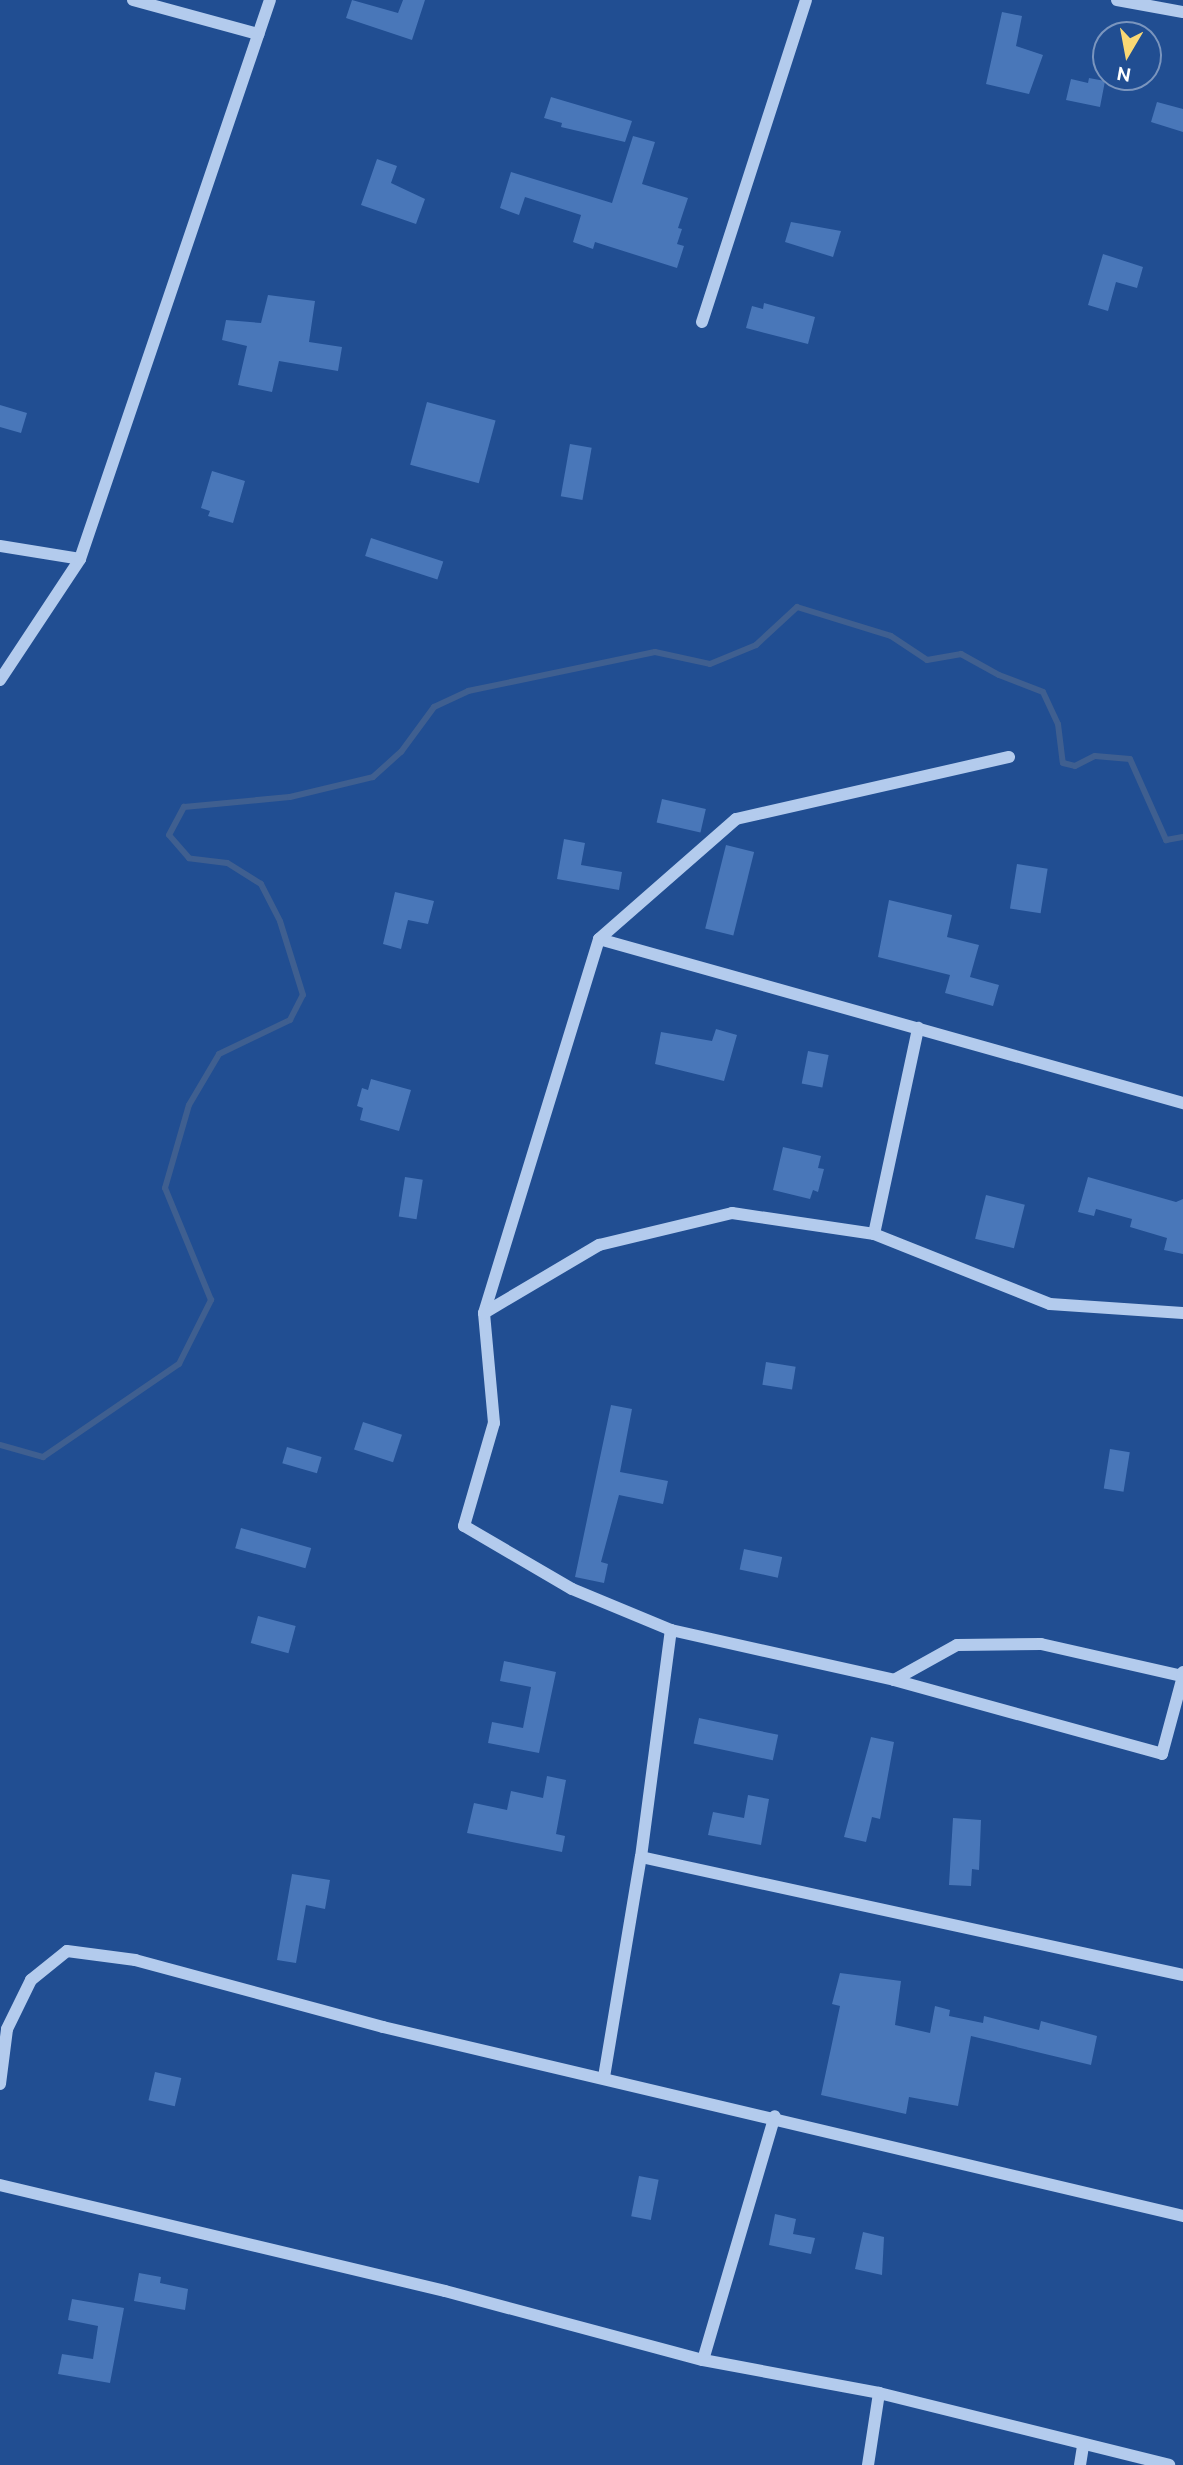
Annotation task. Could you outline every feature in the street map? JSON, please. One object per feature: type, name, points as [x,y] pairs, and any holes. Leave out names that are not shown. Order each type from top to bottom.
[{"type":"street","points":[[133,0],[258,34]]},
{"type":"street","points":[[0,680],[80,559],[270,0]]},
{"type":"street","points":[[702,322],[806,0]]},
{"type":"street","points":[[1117,0],[1183,12]]},
{"type":"street","points":[[0,546],[80,559]]},
{"type":"street","points":[[894,1680],[957,1645],[1041,1644],[1183,1675],[1162,1754],[894,1680],[670,1630],[572,1589],[464,1526],[494,1423],[484,1313],[599,939],[736,819],[1009,757]]},
{"type":"street","points":[[599,939],[1183,1103]]},
{"type":"street","points":[[874,1234],[918,1028]]},
{"type":"street","points":[[484,1313],[599,1245],[732,1213],[874,1234],[1050,1304],[1183,1313]]},
{"type":"street","points":[[604,2077],[641,1857],[670,1630]]},
{"type":"street","points":[[641,1857],[1183,1975]]},
{"type":"street","points":[[0,2084],[7,2029],[32,1980],[67,1951],[135,1960],[383,2026],[775,2116],[1183,2216]]},
{"type":"street","points":[[703,2360],[775,2116]]},
{"type":"street","points":[[0,2185],[445,2291],[703,2360],[879,2393],[1169,2465]]},
{"type":"street","points":[[869,2465],[879,2393]]},
{"type":"street","points":[[1080,2465],[1083,2445]]},
{"type":"building","points":[[352,0],[398,13],[403,0],[425,0],[412,40],[346,18]]},
{"type":"building","points":[[1002,12],[1022,16],[1016,46],[1043,55],[1029,94],[986,84]]},
{"type":"building","points":[[1089,78],[1092,79],[1092,91],[1103,91],[1100,107],[1066,100],[1071,79],[1088,83]]},
{"type":"building","points":[[551,97],[632,121],[625,142],[561,127],[562,123],[544,118]]},
{"type":"building","points":[[1157,102],[1183,109],[1183,132],[1151,122]]},
{"type":"building","points":[[633,136],[655,142],[642,184],[688,198],[678,228],[682,229],[677,244],[684,246],[677,268],[595,242],[593,249],[573,242],[581,215],[525,197],[519,215],[500,208],[511,172],[612,203]]},
{"type":"building","points":[[377,159],[397,166],[391,183],[425,199],[416,224],[361,205]]},
{"type":"building","points":[[791,222],[841,231],[833,257],[785,242]]},
{"type":"building","points":[[1103,254],[1143,267],[1137,288],[1116,282],[1108,311],[1088,305]]},
{"type":"building","points":[[268,295],[315,301],[309,342],[342,347],[338,371],[279,361],[272,392],[238,385],[247,346],[222,340],[226,320],[261,323]]},
{"type":"building","points":[[764,303],[815,317],[808,344],[746,328],[752,306],[763,309]]},
{"type":"building","points":[[427,402],[496,420],[479,483],[410,465]]},
{"type":"building","points":[[0,405],[27,413],[21,433],[0,427]]},
{"type":"building","points":[[570,444],[592,448],[582,500],[561,496]]},
{"type":"building","points":[[212,471],[245,481],[233,523],[208,516],[210,511],[201,508]]},
{"type":"building","points":[[371,538],[443,561],[437,580],[365,556]]},
{"type":"building","points":[[662,799],[706,809],[700,833],[657,822]]},
{"type":"building","points":[[564,839],[585,843],[581,865],[622,872],[619,890],[557,879]]},
{"type":"building","points":[[726,845],[754,852],[733,935],[705,928]]},
{"type":"building","points":[[1017,864],[1048,869],[1041,913],[1010,908]]},
{"type":"building","points":[[395,892],[434,901],[428,924],[408,920],[401,949],[383,944]]},
{"type":"building","points":[[889,900],[952,915],[947,937],[979,945],[970,977],[999,985],[993,1006],[945,993],[950,975],[878,957]]},
{"type":"building","points":[[716,1029],[737,1035],[724,1081],[655,1064],[661,1032],[712,1041]]},
{"type":"building","points":[[808,1051],[829,1055],[822,1087],[802,1083]]},
{"type":"building","points":[[371,1079],[411,1090],[399,1131],[360,1120],[363,1108],[357,1106],[362,1088],[368,1090]]},
{"type":"building","points":[[783,1147],[821,1156],[818,1168],[824,1169],[818,1192],[813,1190],[810,1199],[773,1190]]},
{"type":"building","points":[[405,1177],[423,1180],[417,1219],[399,1217]]},
{"type":"building","points":[[1088,1177],[1176,1202],[1183,1199],[1183,1254],[1164,1250],[1167,1238],[1130,1227],[1132,1219],[1096,1209],[1094,1216],[1078,1212]]},
{"type":"building","points":[[986,1195],[1025,1205],[1014,1248],[975,1239]]},
{"type":"building","points":[[766,1362],[796,1367],[792,1389],[762,1385]]},
{"type":"building","points":[[611,1405],[632,1409],[620,1472],[668,1481],[663,1504],[619,1495],[601,1562],[608,1564],[604,1583],[575,1577]]},
{"type":"building","points":[[363,1422],[402,1435],[393,1462],[354,1450]]},
{"type":"building","points":[[287,1447],[322,1457],[317,1473],[282,1463]]},
{"type":"building","points":[[1110,1449],[1130,1452],[1123,1492],[1104,1489]]},
{"type":"building","points":[[241,1528],[311,1548],[305,1568],[235,1548]]},
{"type":"building","points":[[744,1549],[782,1557],[778,1578],[740,1570]]},
{"type":"building","points":[[258,1616],[296,1626],[288,1653],[251,1643]]},
{"type":"building","points":[[504,1661],[556,1672],[539,1753],[488,1743],[492,1722],[523,1728],[531,1687],[500,1681]]},
{"type":"building","points":[[699,1718],[778,1735],[773,1760],[694,1743]]},
{"type":"building","points":[[871,1737],[894,1742],[880,1819],[872,1817],[866,1842],[844,1837]]},
{"type":"building","points":[[547,1776],[566,1780],[556,1834],[565,1836],[562,1852],[467,1833],[474,1803],[507,1810],[511,1791],[543,1798]]},
{"type":"building","points":[[748,1795],[769,1799],[761,1845],[708,1835],[713,1812],[744,1818]]},
{"type":"building","points":[[953,1818],[981,1820],[979,1870],[972,1869],[971,1886],[949,1885]]},
{"type":"building","points":[[292,1874],[330,1880],[325,1909],[306,1905],[296,1963],[277,1960]]},
{"type":"building","points":[[840,1973],[901,1981],[895,2025],[930,2033],[935,2006],[950,2010],[949,2016],[983,2023],[984,2016],[1039,2030],[1041,2021],[1097,2036],[1091,2065],[971,2036],[958,2106],[909,2097],[906,2114],[821,2095],[840,2006],[832,2004]]},
{"type":"building","points":[[155,2072],[181,2078],[175,2106],[148,2100]]},
{"type":"building","points":[[639,2176],[659,2180],[651,2220],[631,2216]]},
{"type":"building","points":[[775,2214],[796,2219],[793,2234],[815,2238],[811,2254],[769,2245]]},
{"type":"building","points":[[863,2232],[884,2237],[882,2275],[855,2269]]},
{"type":"building","points":[[139,2273],[161,2277],[160,2283],[188,2289],[185,2310],[134,2301]]},
{"type":"building","points":[[72,2299],[124,2308],[110,2383],[58,2374],[62,2354],[93,2359],[98,2326],[68,2320]]},
{"type":"waterway","points":[[0,1445],[43,1457],[179,1364],[211,1300],[165,1188],[189,1105],[219,1054],[290,1020],[303,995],[280,921],[261,884],[227,863],[189,858],[169,835],[184,807],[290,797],[373,777],[401,752],[434,707],[468,691],[655,652],[710,664],[756,645],[797,607],[891,636],[927,660],[961,654],[999,675],[1043,692],[1058,724],[1063,763],[1075,766],[1095,756],[1130,759],[1166,840],[1183,837]]}]
